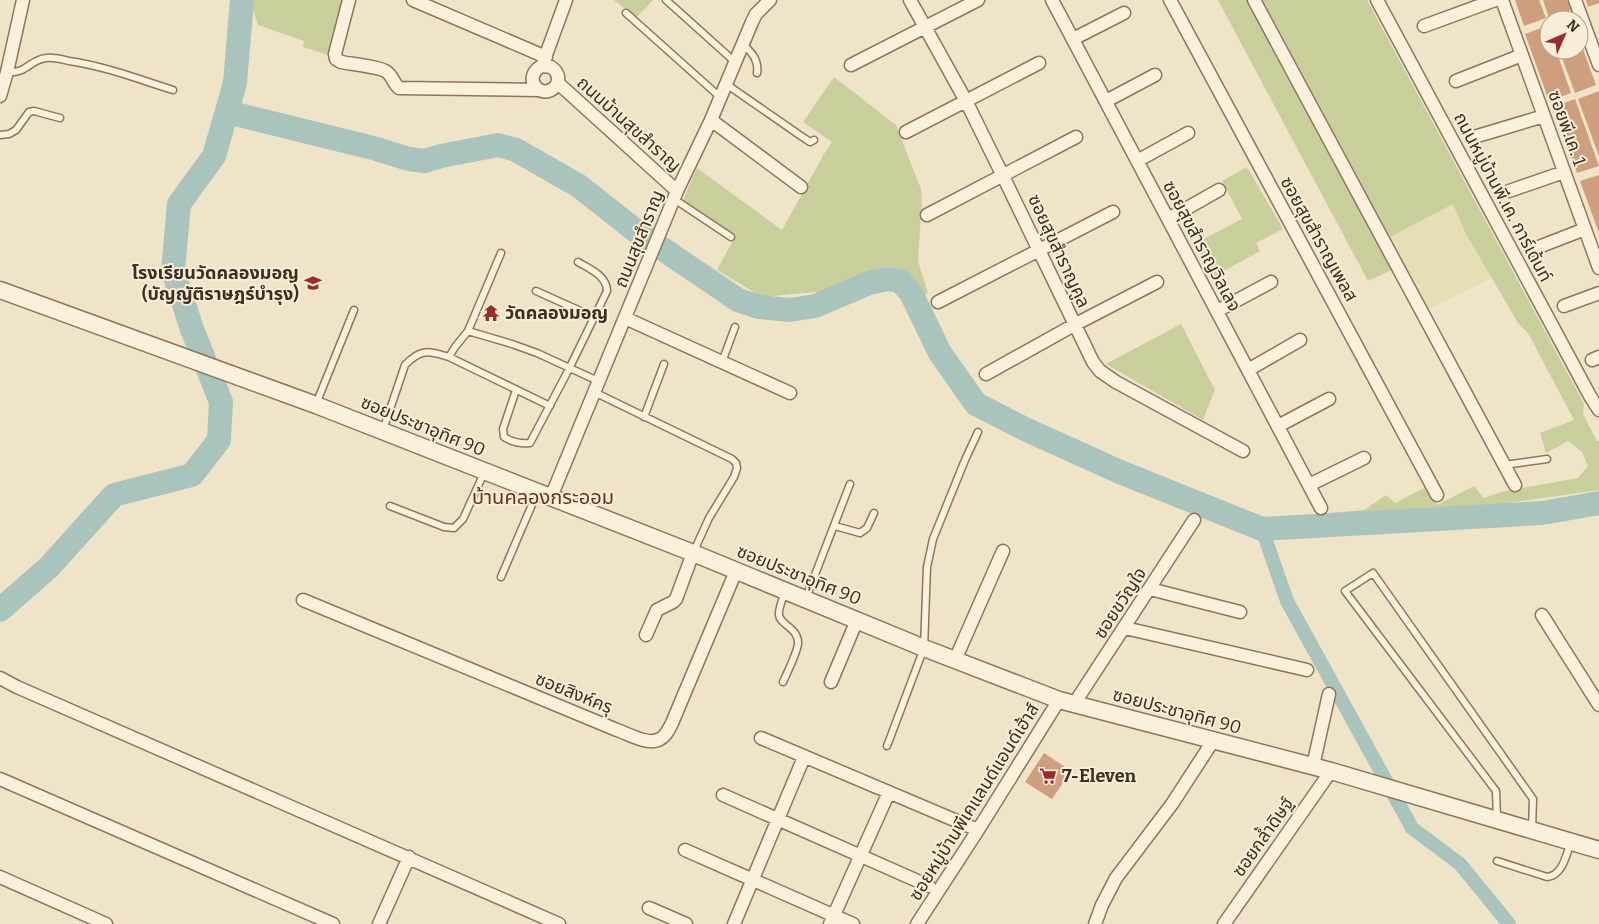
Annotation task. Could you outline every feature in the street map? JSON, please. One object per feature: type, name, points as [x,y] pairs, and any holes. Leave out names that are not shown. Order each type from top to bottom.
[{"type":"street","points":[[0,96],[23,0]]},
{"type":"street","points":[[349,0],[335,54],[336,59],[341,62],[384,70],[399,88],[539,90]]},
{"type":"street","points":[[413,0],[544,62]]},
{"type":"street","points":[[539,90],[535,86],[533,77],[537,69],[544,62],[566,0]]},
{"type":"street","name":"ถนนสุขสำราญ","points":[[544,494],[596,387],[676,195],[711,120],[756,14],[770,0]]},
{"type":"street","name":"ซอยสุขสำราญคูล","points":[[910,0],[966,101],[1004,176],[1093,362],[1100,371],[1116,382],[1243,451]]},
{"type":"street","points":[[851,65],[978,0]]},
{"type":"street","name":"ซอยสุขสำราญวิลเลจ","points":[[1052,0],[1321,508]]},
{"type":"street","name":"ซอยสุขสำราญเพลส","points":[[1170,0],[1437,495]]},
{"type":"street","points":[[1254,0],[1515,485]]},
{"type":"street","name":"ถนนหมู่บ้านพี.เค. การ์เด้นท์","points":[[1378,0],[1599,410]]},
{"type":"street","points":[[1424,26],[1495,0]]},
{"type":"street","name":"ซอยพี.เค. 1","points":[[1502,0],[1599,268]]},
{"type":"street","points":[[1575,0],[1599,65]]},
{"type":"street","points":[[1073,39],[1124,12]]},
{"type":"street","points":[[1456,81],[1522,56]]},
{"type":"street","name":"ถนนบ้านสุขสำราญ","points":[[544,62],[555,70],[558,83],[676,195]]},
{"type":"street","points":[[906,132],[1039,64]]},
{"type":"street","points":[[1106,102],[1155,74]]},
{"type":"street","name":"ถนนบ้านสุขสำราญ","points":[[539,90],[544,92],[551,90],[558,83]]},
{"type":"street","points":[[1474,137],[1544,116]]},
{"type":"street","points":[[711,120],[801,187]]},
{"type":"street","points":[[1137,161],[1188,133]]},
{"type":"street","points":[[928,215],[1076,137]]},
{"type":"street","points":[[1509,192],[1564,172]]},
{"type":"street","points":[[1168,218],[1219,190]]},
{"type":"street","points":[[938,302],[1113,212]]},
{"type":"street","points":[[1531,250],[1585,229]]},
{"type":"street","points":[[986,374],[1157,282]]},
{"type":"street","points":[[1217,310],[1271,282]]},
{"type":"street","name":"ซอยประชาอุทิศ 90","points":[[0,290],[316,405],[693,553],[924,648],[1067,702],[1373,782],[1599,850]]},
{"type":"street","points":[[1564,306],[1599,293]]},
{"type":"street","points":[[625,318],[790,392]]},
{"type":"street","points":[[1248,370],[1300,340]]},
{"type":"street","points":[[1278,426],[1329,399]]},
{"type":"street","points":[[1309,485],[1364,458]]},
{"type":"street","name":"ซอยขวัญใจ","points":[[1067,702],[1125,628],[1194,520]]},
{"type":"street","points":[[956,660],[1003,551]]},
{"type":"street","points":[[646,636],[658,610],[676,599],[693,553]]},
{"type":"street","name":"ซอยสิงห์ครุ","points":[[303,600],[617,730],[654,741],[666,734],[672,723],[736,571]]},
{"type":"street","points":[[1150,589],[1240,612]]},
{"type":"street","points":[[1542,615],[1599,704]]},
{"type":"street","points":[[832,682],[857,620]]},
{"type":"street","points":[[1125,628],[1307,670]]},
{"type":"street","points":[[0,678],[559,924]]},
{"type":"street","points":[[1313,766],[1329,694]]},
{"type":"street","name":"ซอยหมู่บ้านพีเคแลนด์แอนด์เฮ้าส์","points":[[917,924],[978,830],[1067,702]]},
{"type":"street","points":[[762,738],[978,830]]},
{"type":"street","points":[[1095,924],[1102,905],[1116,878],[1172,804],[1213,741]]},
{"type":"street","points":[[734,924],[804,757]]},
{"type":"street","name":"ซอยกล้ำดิษฐ์","points":[[1224,924],[1331,771]]},
{"type":"street","points":[[0,779],[333,924]]},
{"type":"street","points":[[832,920],[889,792]]},
{"type":"street","points":[[723,795],[929,886]]},
{"type":"street","points":[[685,850],[754,880],[832,920],[853,924]]},
{"type":"street","points":[[379,924],[409,857]]},
{"type":"street","points":[[0,877],[106,924]]},
{"type":"street","points":[[649,908],[686,924]]},
{"type":"lane","points":[[666,0],[735,62]]},
{"type":"lane","points":[[626,13],[720,98]]},
{"type":"lane","points":[[743,44],[753,53],[757,60],[757,74]]},
{"type":"lane","points":[[7,72],[20,72],[36,61],[44,58],[54,58],[92,65],[173,90]]},
{"type":"lane","points":[[726,84],[810,142],[814,140]]},
{"type":"lane","points":[[0,135],[9,134],[16,130],[29,112],[34,111],[60,118]]},
{"type":"lane","points":[[676,195],[731,236]]},
{"type":"lane","points":[[449,357],[468,331],[502,253]]},
{"type":"lane","points":[[516,390],[503,429],[504,437],[511,441],[526,444],[530,442],[550,406],[607,291],[607,284],[599,275],[578,262]]},
{"type":"lane","points":[[536,291],[594,317]]},
{"type":"lane","points":[[316,405],[354,310]]},
{"type":"lane","points":[[722,362],[735,327]]},
{"type":"lane","points":[[468,331],[536,353],[569,369],[644,417],[732,458],[736,462],[737,468],[734,477],[709,518],[693,553]]},
{"type":"lane","points":[[383,431],[405,365],[412,358],[430,351],[449,357],[550,406]]},
{"type":"lane","points":[[644,417],[664,364]]},
{"type":"lane","points":[[887,746],[924,648],[927,567],[933,539],[978,432]]},
{"type":"lane","points":[[1504,465],[1547,459]]},
{"type":"lane","points":[[390,506],[444,527],[454,528],[463,519],[484,472]]},
{"type":"lane","points":[[806,599],[850,484]]},
{"type":"lane","points":[[501,577],[544,494]]},
{"type":"lane","points":[[835,526],[860,533],[866,528],[874,513]]},
{"type":"lane","points":[[1497,819],[1496,791],[1344,591],[1373,573],[1533,799],[1532,829]]},
{"type":"lane","points":[[783,682],[798,645],[796,636],[791,628],[781,620],[779,615],[785,590]]},
{"type":"lane","points":[[1497,861],[1547,877],[1553,876],[1558,873],[1571,841]]},
{"type":"shaded area","points":[[1453,203],[1466,234],[1492,278],[1426,310],[1388,238]]},
{"type":"green space","points":[[250,0],[343,0],[331,56],[303,47],[304,41],[258,25]]},
{"type":"green space","points":[[614,0],[653,0],[636,18]]},
{"type":"green space","points":[[1218,0],[1248,0],[1394,269],[1368,281]]},
{"type":"green space","points":[[1261,0],[1367,0],[1584,404],[1583,414],[1597,441],[1599,441],[1599,490],[1454,511],[1282,517],[1364,510],[1386,495],[1395,503],[1424,488],[1437,505],[1474,486],[1484,498],[1501,492],[1578,478],[1588,466],[1582,452],[1568,441],[1546,453],[1540,433],[1574,420],[1528,333],[1518,323],[1466,234],[1453,204],[1388,238]]},
{"type":"green space","points":[[834,77],[896,125],[921,189],[918,261],[928,293],[922,296],[898,272],[885,270],[855,276],[826,291],[762,297],[717,270],[736,235],[683,200],[697,168],[782,230],[832,142],[803,122]]},
{"type":"green space","points":[[1247,167],[1283,229],[1256,243],[1260,251],[1213,277],[1194,244],[1242,219],[1222,181]]},
{"type":"green space","points":[[1181,324],[1215,390],[1203,420],[1106,364]]},
{"type":"building","points":[[1515,0],[1539,0],[1543,10],[1539,10],[1539,21],[1524,26]]},
{"type":"building","points":[[1543,0],[1567,0],[1571,10],[1546,10]]},
{"type":"building","points":[[1586,0],[1599,0],[1599,3],[1588,7]]},
{"type":"building","points":[[1539,29],[1539,60],[1559,60],[1571,93],[1549,101],[1525,34]]},
{"type":"building","points":[[1563,60],[1587,60],[1596,85],[1575,93]]},
{"type":"building","points":[[1599,91],[1599,156],[1578,99]]},
{"type":"building","points":[[1575,99],[1599,166],[1577,173],[1553,107]]},
{"type":"building","points":[[1599,175],[1599,233],[1580,181]]},
{"type":"building","name":"7-Eleven","points":[[1044,753],[1071,771],[1052,799],[1025,782]]},
{"type":"waterway","points":[[0,610],[49,567],[114,495],[192,475],[219,440],[221,402],[192,329],[173,271],[179,204],[214,156],[235,83],[242,0]]},
{"type":"waterway","points":[[227,112],[373,148],[409,159],[425,161],[498,145],[516,150],[579,186],[636,231],[738,300],[759,307],[790,310],[815,306],[869,283],[888,279],[900,281],[911,293],[940,353],[976,404],[1027,430],[1120,472],[1262,529],[1542,513],[1599,503]]},
{"type":"waterway","points":[[1262,529],[1287,601],[1412,828],[1460,864],[1509,924]]},
{"type":"place","name":"โรงเรียนวัดคลองมอญ (บัญญัติราษฎร์บำรุง)","points":[[313,283]]},
{"type":"place","name":"วัดคลองมอญ","points":[[491,313]]},
{"type":"place","name":"7-Eleven","points":[[1048,776]]},
{"type":"district","name":"บ้านคลองกระออม","points":[[543,497]]}]
